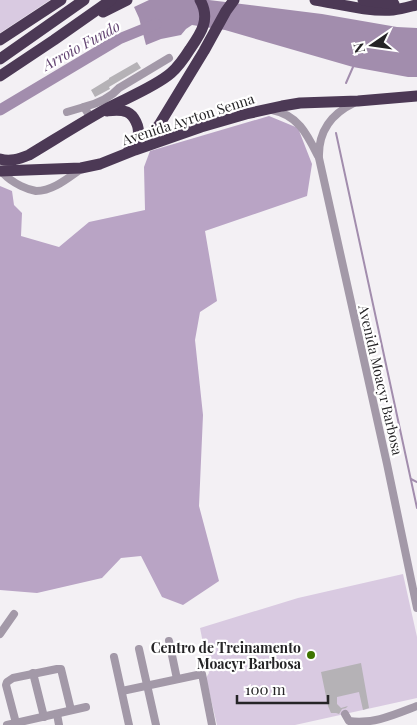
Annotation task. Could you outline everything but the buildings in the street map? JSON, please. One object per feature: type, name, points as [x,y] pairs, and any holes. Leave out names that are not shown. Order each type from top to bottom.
[{"type":"highway","points":[[0,40],[61,0]]},
{"type":"highway","points":[[0,59],[84,0]]},
{"type":"highway","points":[[0,76],[110,0]]},
{"type":"highway","points":[[54,40],[127,0]]},
{"type":"highway","points":[[1,159],[17,160],[29,155],[103,111],[157,83],[171,73],[201,33],[205,18],[200,0]]},
{"type":"highway","points":[[135,150],[151,135],[158,125],[234,0]]},
{"type":"highway","points":[[315,0],[376,10],[396,10],[416,5]]},
{"type":"highway","points":[[363,0],[416,5]]},
{"type":"highway","name":"Avenida Ayrton Senna","points":[[1,172],[81,168],[100,164],[201,127],[268,109],[300,103],[417,96]]},
{"type":"highway","points":[[103,111],[116,110],[128,112],[138,128],[139,134],[137,139],[118,157]]},
{"type":"street","points":[[66,112],[100,101],[169,58]]},
{"type":"street","name":"Avenida Moacyr Barbosa","points":[[358,101],[339,111],[328,124],[319,144],[319,158],[417,608]]},
{"type":"street","points":[[84,107],[91,118]]},
{"type":"street","name":"Avenida Moacyr Barbosa","points":[[268,109],[289,116],[297,122],[308,136],[319,158]]},
{"type":"street","points":[[1,172],[8,179],[34,191],[56,185],[81,168]]},
{"type":"street","points":[[0,634],[4,631],[14,614]]},
{"type":"street","points":[[169,641],[177,680]]},
{"type":"street","points":[[139,649],[156,725]]},
{"type":"street","points":[[114,658],[129,725]]},
{"type":"street","points":[[21,723],[6,685],[7,682],[14,678],[57,668],[62,671],[71,710]]},
{"type":"street","points":[[34,674],[44,717]]},
{"type":"street","points":[[122,691],[202,674],[212,725]]},
{"type":"street","points":[[344,714],[349,721],[361,722],[384,718],[417,706]]},
{"type":"street","points":[[7,725],[86,707]]},
{"type":"street","points":[[57,714],[59,725]]},
{"type":"shaded area","points":[[0,0],[50,0],[0,33]]},
{"type":"shaded area","points":[[149,0],[209,0],[322,14],[397,27],[417,28],[417,77],[353,67],[225,30],[192,25],[181,35],[161,39],[146,45],[134,7]]},
{"type":"shaded area","points":[[269,116],[298,128],[312,164],[307,196],[205,231],[217,301],[200,312],[195,340],[203,415],[199,506],[219,581],[183,605],[162,597],[141,556],[121,558],[102,578],[37,593],[0,590],[0,186],[12,191],[14,205],[22,213],[21,236],[59,247],[89,222],[145,210],[144,167],[150,151]]},
{"type":"shaded area","name":"Centro de Treinamento Moacyr Barbosa","points":[[403,574],[417,637],[417,698],[295,725],[217,725],[206,678],[209,673],[200,628],[298,598]]},
{"type":"waterway","name":"Arroio Fundo","points":[[0,110],[119,39],[156,24]]},
{"type":"waterway","points":[[346,83],[353,67]]},
{"type":"waterway","points":[[336,133],[417,508]]},
{"type":"waterway","points":[[411,479],[417,482]]},
{"type":"place","name":"Centro de Treinamento Moacyr Barbosa","points":[[311,655]]}]
